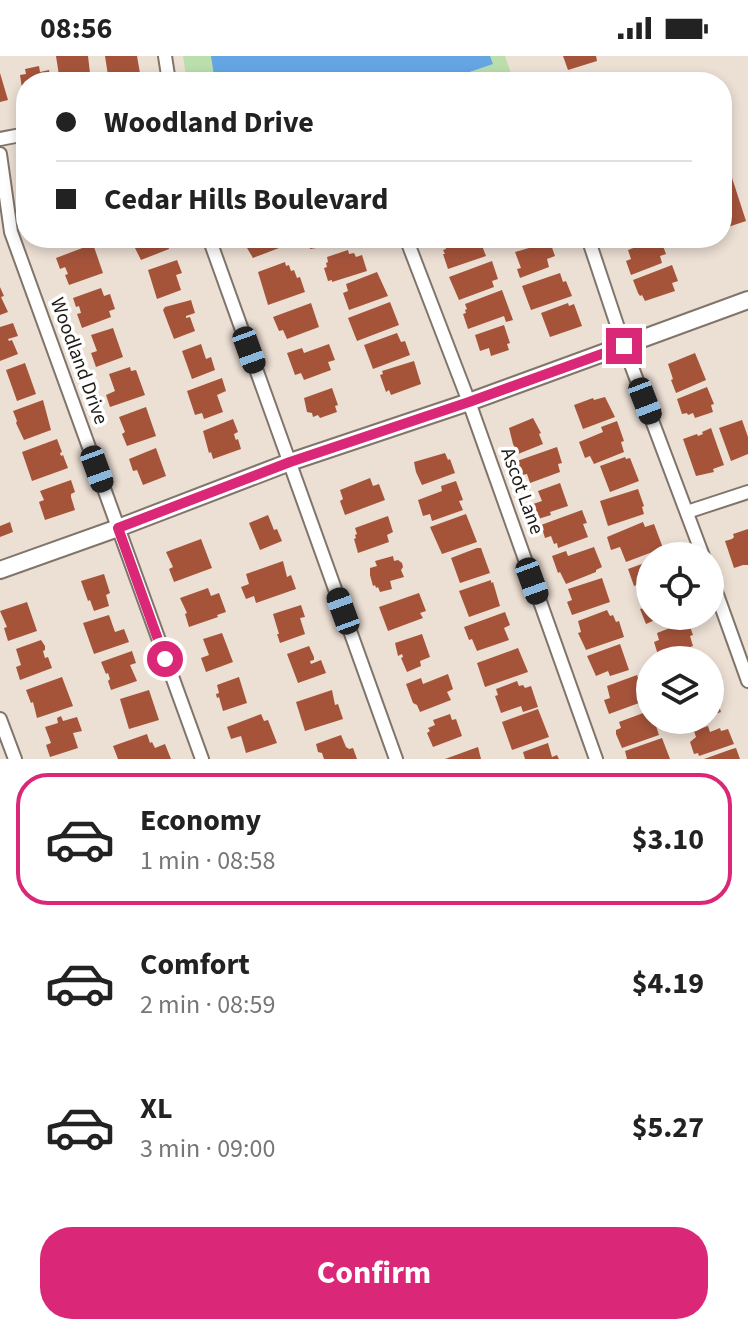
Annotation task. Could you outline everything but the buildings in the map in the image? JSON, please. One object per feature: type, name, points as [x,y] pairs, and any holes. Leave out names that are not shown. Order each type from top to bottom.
[{"type":"street","name":"Woodland Drive","points":[[0,154],[11,232],[16,246]]},
{"type":"street","name":"Woodland Drive","points":[[17,248],[202,759]]},
{"type":"street","points":[[213,248],[396,759]]},
{"type":"street","name":"Ascot Lane","points":[[410,248],[469,402],[596,759]]},
{"type":"street","points":[[591,248],[624,346],[698,542]]},
{"type":"street","points":[[0,570],[290,462],[469,402],[748,300]]},
{"type":"street","points":[[687,512],[748,492]]},
{"type":"street","points":[[724,613],[747,675]]},
{"type":"street","points":[[0,719],[15,759]]},
{"type":"green space","points":[[183,56],[505,56],[511,72],[185,72]]},
{"type":"water","points":[[211,56],[490,56],[493,64],[469,72],[213,72]]},
{"type":"route","points":[[165,659],[118,528],[290,462],[624,346]]}]
